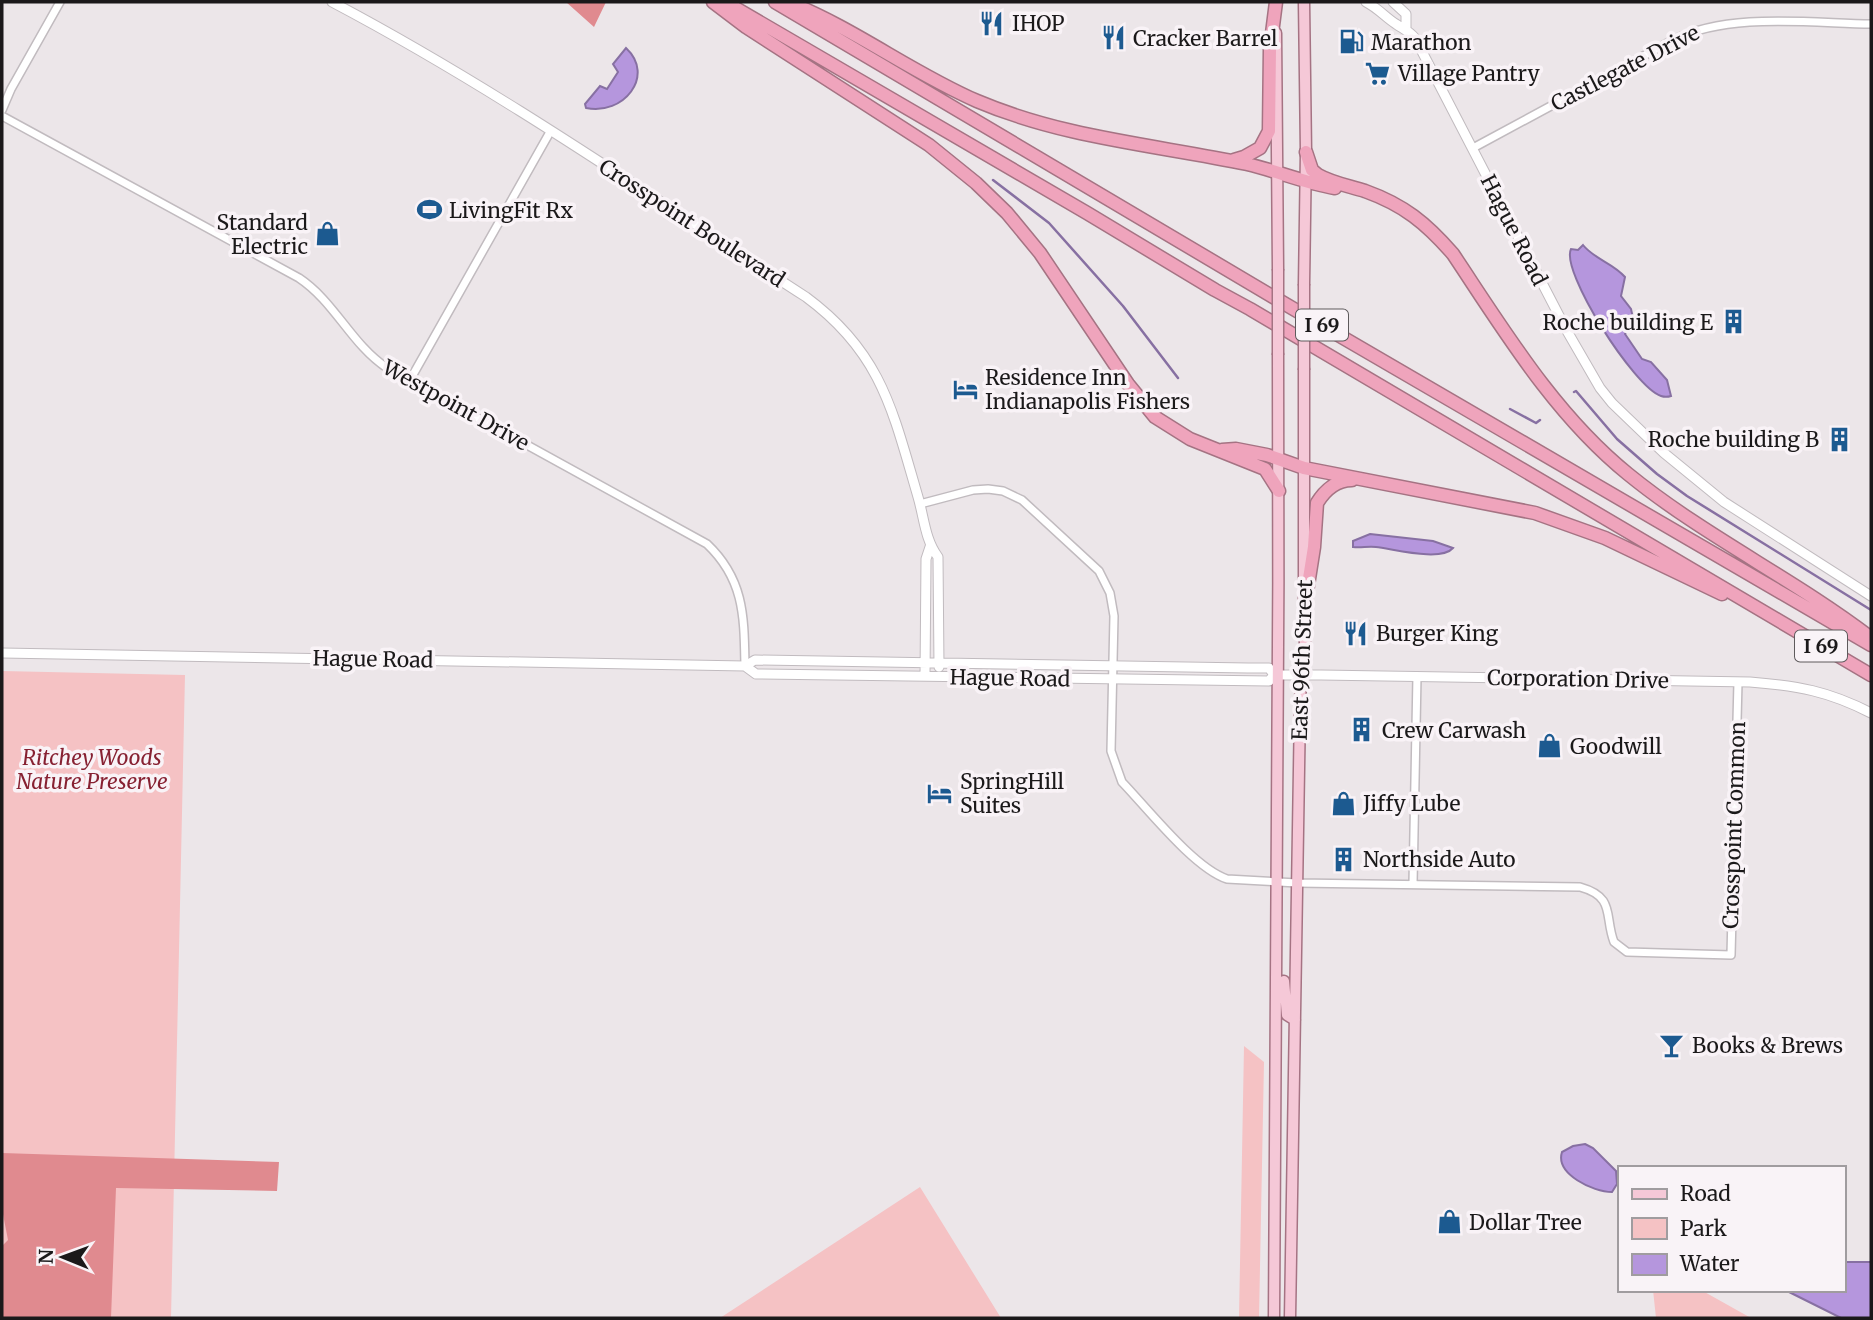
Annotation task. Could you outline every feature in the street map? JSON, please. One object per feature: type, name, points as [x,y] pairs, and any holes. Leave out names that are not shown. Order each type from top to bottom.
[{"type":"highway","points":[[713,2],[746,27],[929,145],[976,183],[1007,213],[1040,253],[1128,384],[1155,417],[1190,439],[1265,469],[1279,491]]},
{"type":"highway","name":"I 69","points":[[725,2],[1871,675]]},
{"type":"highway","name":"I 69","points":[[775,2],[1292,308],[1871,645]]},
{"type":"highway","points":[[788,2],[811,11],[936,82],[1004,112],[1086,136],[1228,161],[1335,188],[1349,187]]},
{"type":"highway","points":[[1228,161],[1255,152],[1263,145],[1269,131],[1270,49],[1276,2]]},
{"type":"highway","points":[[1306,152],[1312,170],[1318,175],[1404,209],[1434,232],[1453,254],[1563,409],[1595,444],[1628,474],[1871,638]]},
{"type":"highway","points":[[1222,450],[1236,449],[1304,468],[1492,503],[1550,518],[1605,538],[1771,617]]},
{"type":"highway","points":[[1304,604],[1314,547],[1317,503],[1326,491],[1337,483],[1362,480]]},
{"type":"main road","name":"East 96th Street","points":[[1274,1318],[1279,491],[1276,2]]},
{"type":"main road","name":"East 96th Street","points":[[1290,1318],[1301,675],[1305,648],[1304,2]]},
{"type":"main road","points":[[1278,965],[1284,981],[1287,1015],[1295,1020]]},
{"type":"main road","points":[[1276,1175],[1285,1179],[1285,1234],[1291,1270]]},
{"type":"street","points":[[2,110],[60,2]]},
{"type":"street","name":"Crosspoint Boulevard","points":[[332,2],[461,74],[806,297],[838,323],[863,353],[884,387],[920,504],[930,547],[937,557],[939,677]]},
{"type":"street","name":"Hague Road","points":[[1366,2],[1380,9],[1397,25],[1406,27]]},
{"type":"street","name":"Hague Road","points":[[1393,2],[1406,14],[1406,27],[1421,49],[1567,331],[1600,388],[1612,403],[1656,446],[1724,502],[1871,596]]},
{"type":"street","name":"Castlegate Drive","points":[[1473,148],[1673,40],[1699,29],[1733,22],[1871,23]]},
{"type":"street","name":"Westpoint Drive","points":[[2,116],[299,278],[315,288],[327,301],[372,358],[707,544],[725,564],[738,590],[742,605],[745,666]]},
{"type":"street","points":[[410,380],[550,132]]},
{"type":"street","name":"Crosspoint Common","points":[[920,504],[973,490],[1003,491],[1022,500],[1096,568],[1103,577],[1114,610],[1112,757],[1122,782],[1196,860],[1217,876],[1240,881],[1297,883],[1580,887],[1603,899],[1608,910],[1614,942],[1628,952],[1731,955],[1738,682]]},
{"type":"street","name":"Crosspoint Boulevard","points":[[925,677],[926,559],[930,547]]},
{"type":"street","name":"Hague Road","points":[[2,653],[745,666],[755,660],[1269,668],[1277,675],[1269,681],[925,677],[756,674],[745,666]]},
{"type":"street","name":"Corporation Drive","points":[[1277,675],[1738,682],[1810,689],[1843,699],[1871,713]]},
{"type":"street","points":[[1413,884],[1417,676]]},
{"type":"green space","name":"Ritchey Woods Nature Preserve","points":[[2,671],[185,675],[171,1318],[2,1318]]},
{"type":"green space","points":[[1244,1046],[1264,1062],[1259,1318],[1239,1318]]},
{"type":"green space","points":[[920,1187],[1001,1318],[720,1318]]},
{"type":"green space","points":[[1653,1292],[1705,1292],[1751,1318],[1656,1318]]},
{"type":"shaded area","points":[[566,2],[606,2],[594,27]]},
{"type":"shaded area","points":[[2,1153],[279,1162],[277,1191],[116,1188],[111,1318],[2,1318],[2,1246],[8,1240],[2,1209]]},
{"type":"water","points":[[626,48],[638,70],[631,92],[612,106],[586,108],[585,104],[600,86],[607,89],[618,72],[613,64]]},
{"type":"water","points":[[1583,245],[1625,277],[1621,296],[1631,309],[1633,318],[1625,334],[1642,359],[1651,362],[1667,380],[1671,396],[1661,396],[1634,372],[1588,303],[1571,261],[1571,249],[1578,250]]},
{"type":"water","points":[[1370,534],[1433,541],[1453,548],[1447,552],[1428,554],[1376,547],[1353,547],[1353,541]]},
{"type":"water","points":[[1585,1144],[1593,1148],[1616,1171],[1617,1184],[1612,1192],[1586,1185],[1564,1168],[1562,1152]]},
{"type":"water","points":[[1845,1262],[1871,1262],[1871,1318],[1841,1318],[1789,1292],[1845,1292]]},
{"type":"waterway","points":[[993,180],[1049,223],[1123,306],[1178,378]]},
{"type":"waterway","points":[[1574,392],[1576,391],[1617,439],[1657,474],[1687,496],[1871,610]]},
{"type":"waterway","points":[[1510,409],[1536,423],[1540,420]]},
{"type":"place","name":"IHOP","points":[[992,23]]},
{"type":"place","name":"Cracker Barrel","points":[[1113,38]]},
{"type":"place","name":"Marathon","points":[[1351,42]]},
{"type":"place","name":"Village Pantry","points":[[1378,73]]},
{"type":"place","name":"LivingFit Rx","points":[[429,210]]},
{"type":"place","name":"Standard Electric","points":[[328,234]]},
{"type":"place","name":"Roche building E","points":[[1733,322]]},
{"type":"place","name":"Residence Inn Indianapolis Fishers","points":[[965,389]]},
{"type":"place","name":"Roche building B","points":[[1839,439]]},
{"type":"place","name":"Burger King","points":[[1356,633]]},
{"type":"place","name":"Crew Carwash","points":[[1362,730]]},
{"type":"place","name":"Goodwill","points":[[1550,746]]},
{"type":"place","name":"SpringHill Suites","points":[[940,793]]},
{"type":"place","name":"Jiffy Lube","points":[[1343,803]]},
{"type":"place","name":"Northside Auto","points":[[1343,859]]},
{"type":"place","name":"Books & Brews","points":[[1672,1045]]},
{"type":"place","name":"Dollar Tree","points":[[1449,1222]]}]
